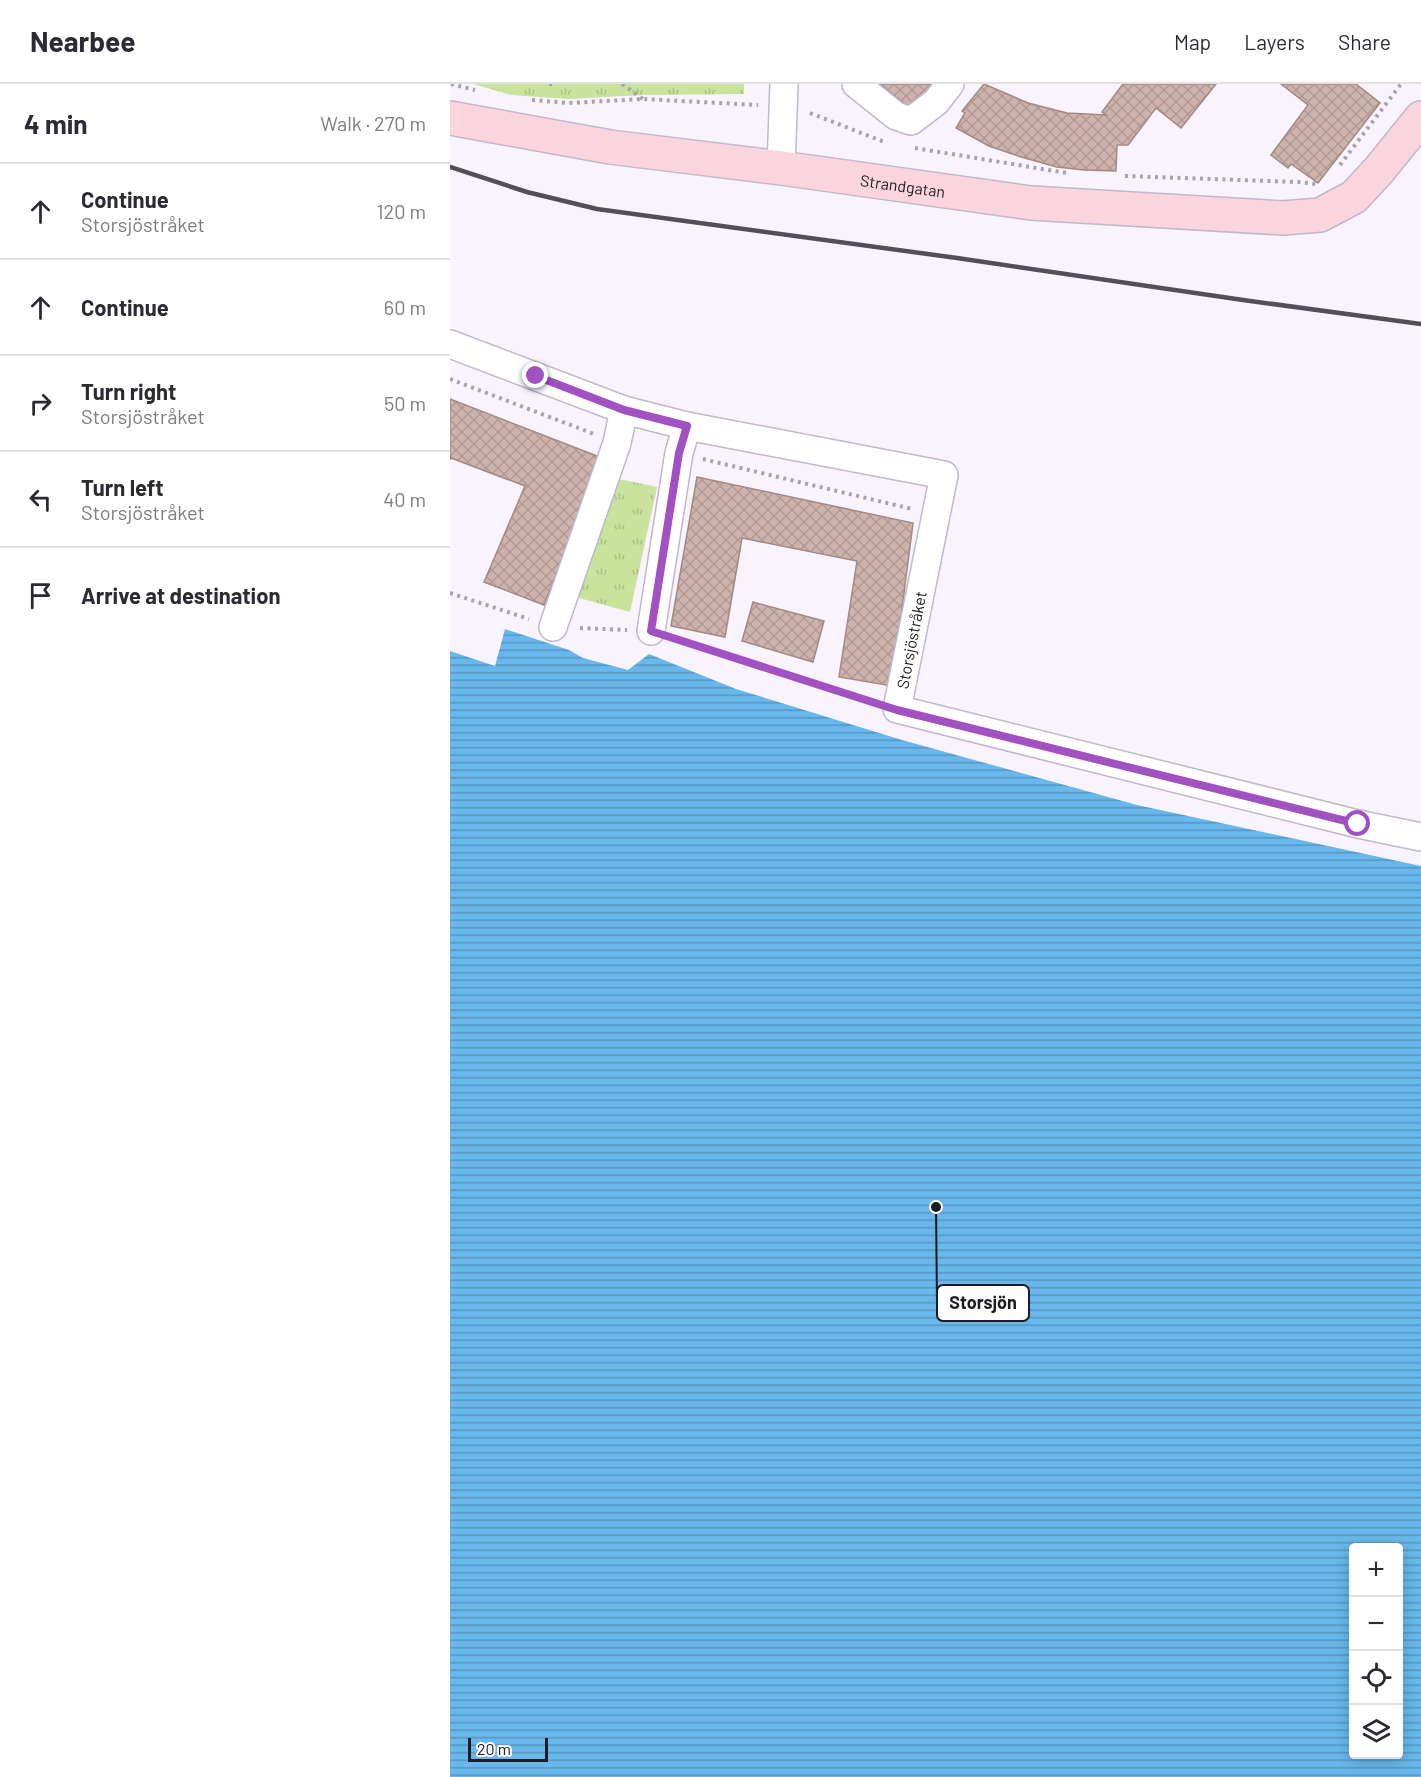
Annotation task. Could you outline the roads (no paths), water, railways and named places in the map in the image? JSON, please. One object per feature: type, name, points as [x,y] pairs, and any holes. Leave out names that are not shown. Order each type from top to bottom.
[{"type":"main road","name":"Strandgatan","points":[[450,118],[610,147],[1031,203],[1283,218],[1320,215],[1354,197],[1421,118]]},
{"type":"street","points":[[856,84],[896,116],[911,121],[936,102],[950,84]]},
{"type":"street","points":[[781,168],[783,97]]},
{"type":"street","name":"Storsjöstråket","points":[[450,344],[624,410],[687,426],[944,475],[897,710],[1358,824],[1421,837]]},
{"type":"street","points":[[553,627],[617,443],[624,410]]},
{"type":"street","points":[[651,631],[679,453],[687,426]]},
{"type":"water","points":[[505,629],[569,650],[583,658],[628,670],[649,654],[736,689],[902,740],[1137,805],[1421,866],[1421,1777],[450,1777],[450,651],[495,666]]},
{"type":"railway","points":[[450,167],[527,192],[597,209],[1421,324]]},
{"type":"place","name":"Storsjön","points":[[936,1207]]}]
